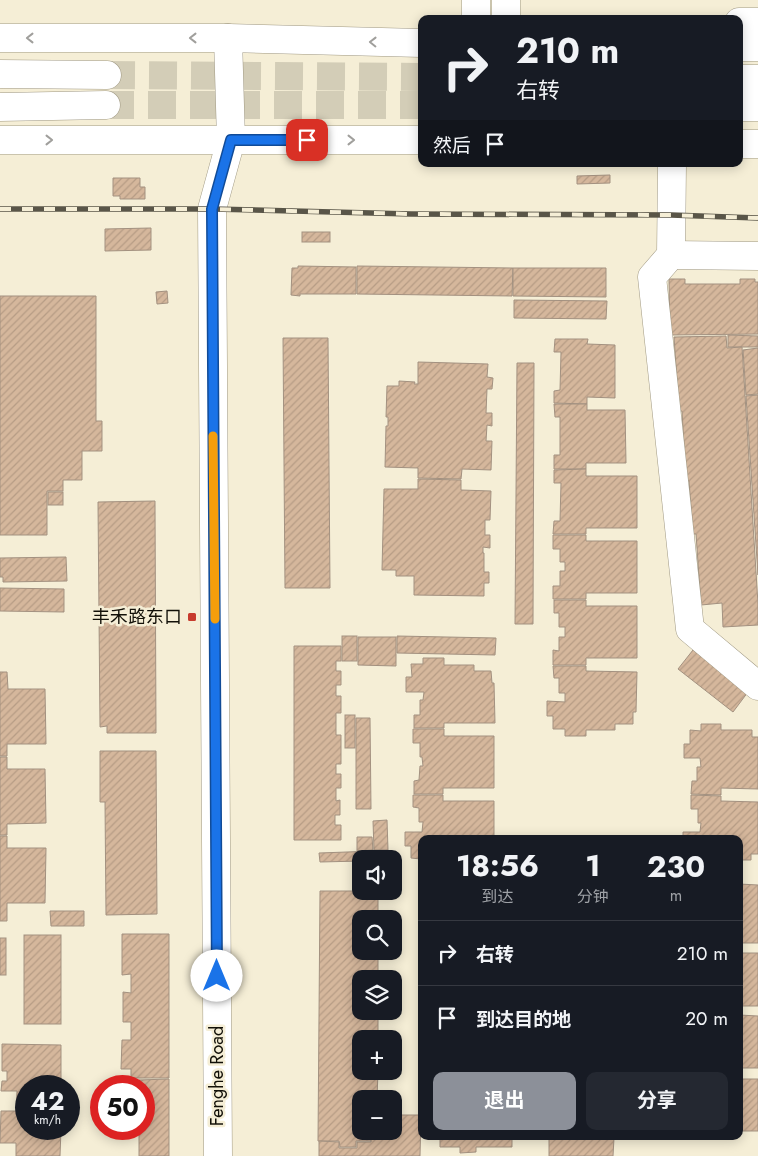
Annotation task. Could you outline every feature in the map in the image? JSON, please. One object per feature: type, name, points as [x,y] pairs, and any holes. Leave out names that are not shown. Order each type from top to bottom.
[{"type":"street","points":[[476,0],[476,15]]},
{"type":"street","points":[[506,0],[506,15]]},
{"type":"street","points":[[743,22],[758,22]]},
{"type":"street","points":[[0,38],[228,38],[418,43]]},
{"type":"street","name":"Fenghe Road","points":[[218,1156],[212,209],[231,140],[228,38]]},
{"type":"street","points":[[743,47],[758,47]]},
{"type":"street","points":[[0,74],[107,75]]},
{"type":"street","points":[[743,79],[758,79]]},
{"type":"street","points":[[0,107],[106,106]]},
{"type":"street","points":[[743,107],[758,107]]},
{"type":"street","points":[[0,140],[418,140]]},
{"type":"street","points":[[743,144],[758,144]]},
{"type":"street","points":[[672,167],[671,255],[652,277],[690,629],[758,686]]},
{"type":"street","points":[[671,255],[758,256]]},
{"type":"building","points":[[610,175],[610,183],[577,184],[577,176]]},
{"type":"building","points":[[113,178],[140,178],[140,187],[145,187],[145,199],[120,199],[120,196],[113,196]]},
{"type":"building","points":[[151,228],[151,250],[105,251],[105,229]]},
{"type":"building","points":[[302,232],[330,232],[330,242],[302,242]]},
{"type":"building","points":[[298,266],[356,267],[356,294],[291,295],[292,268],[298,268]]},
{"type":"building","points":[[357,266],[513,268],[512,296],[357,294]]},
{"type":"building","points":[[513,268],[606,268],[606,297],[513,296]]},
{"type":"building","points":[[669,279],[685,279],[685,284],[740,284],[740,279],[755,279],[755,282],[758,282],[758,334],[670,335]]},
{"type":"building","points":[[167,291],[168,303],[157,304],[156,292]]},
{"type":"building","points":[[0,296],[96,296],[96,421],[102,421],[102,451],[82,451],[82,480],[63,480],[63,491],[47,491],[47,535],[0,535]]},
{"type":"building","points":[[514,300],[607,301],[606,319],[514,318]]},
{"type":"building","points":[[728,335],[758,336],[758,347],[728,347]]},
{"type":"building","points":[[726,336],[727,348],[742,347],[758,625],[723,627],[722,603],[701,605],[696,534],[693,534],[689,481],[686,481],[682,411],[679,411],[674,337]]},
{"type":"building","points":[[283,338],[328,338],[330,588],[285,588]]},
{"type":"building","points":[[555,339],[588,339],[587,344],[615,345],[615,398],[587,397],[587,404],[554,403],[554,391],[560,390],[561,352],[554,352]]},
{"type":"building","points":[[758,348],[758,394],[746,395],[743,350]]},
{"type":"building","points":[[418,362],[488,364],[487,377],[493,378],[492,389],[487,389],[486,413],[492,413],[492,426],[487,425],[486,441],[492,441],[491,470],[462,469],[461,479],[418,478],[418,468],[385,467],[386,426],[388,426],[388,417],[386,417],[387,386],[399,386],[399,381],[415,382],[414,384],[418,384]]},
{"type":"building","points":[[517,363],[534,363],[533,624],[515,624]]},
{"type":"building","points":[[758,395],[758,575],[746,396]]},
{"type":"building","points":[[554,404],[587,404],[587,410],[625,410],[626,463],[586,463],[586,469],[554,469],[554,455],[560,455],[560,417],[555,417]]},
{"type":"building","points":[[586,469],[586,476],[637,476],[637,528],[586,528],[586,534],[553,534],[554,521],[560,521],[561,483],[554,483],[554,470]]},
{"type":"building","points":[[418,479],[461,480],[461,490],[491,491],[490,520],[485,520],[485,535],[490,535],[490,548],[483,547],[484,572],[489,572],[489,583],[484,583],[484,596],[414,595],[414,576],[396,576],[396,570],[382,570],[384,489],[418,489]]},
{"type":"building","points":[[48,492],[63,492],[63,505],[48,505]]},
{"type":"building","points":[[155,501],[156,733],[107,733],[107,726],[100,727],[98,502]]},
{"type":"building","points":[[553,535],[586,535],[586,541],[637,541],[637,593],[586,593],[586,599],[553,599],[553,586],[560,586],[560,571],[565,571],[565,562],[560,562],[560,549],[553,549]]},
{"type":"building","points":[[66,557],[67,581],[3,582],[3,577],[0,577],[0,558]]},
{"type":"building","points":[[0,588],[64,589],[64,612],[0,611]]},
{"type":"building","points":[[554,600],[586,600],[586,606],[637,606],[637,658],[586,658],[586,665],[553,665],[553,650],[559,651],[559,637],[565,637],[565,627],[559,627],[559,613],[554,613]]},
{"type":"building","points":[[342,636],[357,636],[357,661],[342,661]]},
{"type":"building","points":[[397,636],[496,638],[495,655],[397,653]]},
{"type":"building","points":[[358,637],[396,637],[396,666],[358,665]]},
{"type":"building","points":[[294,646],[341,646],[341,661],[336,661],[336,671],[341,671],[341,685],[336,685],[336,696],[341,696],[341,713],[336,713],[336,735],[341,735],[341,764],[336,764],[336,774],[341,774],[341,788],[336,788],[336,801],[340,800],[340,815],[335,815],[335,825],[341,825],[341,840],[294,840]]},
{"type":"building","points":[[693,650],[748,692],[733,712],[678,669]]},
{"type":"building","points":[[423,658],[444,658],[444,665],[474,665],[474,671],[491,671],[492,683],[494,683],[495,723],[444,723],[444,728],[414,728],[414,715],[420,715],[420,700],[423,700],[424,692],[406,692],[406,677],[412,677],[411,664],[423,664]]},
{"type":"building","points":[[553,666],[586,666],[586,671],[637,672],[636,712],[633,712],[633,724],[615,724],[615,730],[586,730],[586,736],[565,736],[565,729],[553,729],[553,716],[547,716],[547,701],[565,702],[565,693],[559,693],[559,678],[554,678]]},
{"type":"building","points":[[0,672],[7,672],[8,689],[45,689],[46,744],[7,744],[7,756],[0,756]]},
{"type":"building","points":[[345,715],[355,715],[355,748],[345,748]]},
{"type":"building","points":[[356,718],[370,718],[371,809],[356,809]]},
{"type":"building","points":[[701,724],[721,724],[721,730],[752,730],[752,737],[758,737],[758,789],[721,788],[721,795],[691,794],[692,781],[697,781],[697,767],[701,767],[700,758],[684,758],[684,744],[690,744],[690,730],[701,731]]},
{"type":"building","points":[[413,729],[444,729],[444,736],[494,736],[494,788],[443,788],[443,794],[414,794],[414,781],[419,780],[420,766],[423,766],[422,757],[420,757],[420,743],[413,743]]},
{"type":"building","points":[[100,751],[156,751],[157,914],[106,915],[105,802],[100,802]]},
{"type":"building","points":[[0,757],[7,757],[7,769],[45,769],[46,823],[7,824],[7,835],[0,835]]},
{"type":"building","points":[[413,795],[443,795],[443,801],[494,801],[494,835],[418,835],[418,859],[411,858],[411,846],[405,846],[405,832],[422,832],[423,822],[419,822],[419,808],[413,807]]},
{"type":"building","points":[[691,795],[721,796],[721,801],[758,802],[758,854],[751,854],[751,860],[743,860],[743,835],[683,835],[683,832],[700,832],[701,823],[698,823],[698,809],[691,809]]},
{"type":"building","points":[[387,820],[388,850],[374,850],[373,821]]},
{"type":"building","points":[[0,836],[7,836],[7,848],[46,848],[45,903],[7,903],[7,921],[0,921]]},
{"type":"building","points":[[357,837],[372,837],[373,850],[357,850]]},
{"type":"building","points":[[352,852],[352,861],[320,862],[319,853]]},
{"type":"building","points":[[743,884],[758,885],[758,943],[743,943]]},
{"type":"building","points":[[320,891],[352,891],[352,900],[378,900],[378,910],[352,910],[352,960],[378,960],[378,970],[352,970],[352,1020],[378,1020],[378,1030],[352,1030],[352,1080],[378,1080],[377,1090],[352,1090],[352,1140],[371,1141],[356,1141],[356,1147],[340,1147],[339,1141],[318,1141]]},
{"type":"building","points":[[50,911],[84,911],[84,926],[51,926]]},
{"type":"building","points":[[122,934],[169,934],[169,1078],[155,1078],[155,1075],[131,1075],[131,1069],[121,1069],[122,1040],[131,1040],[131,1022],[123,1022],[123,992],[131,993],[131,974],[122,975]]},
{"type":"building","points":[[24,935],[61,935],[61,1024],[24,1024]]},
{"type":"building","points":[[0,938],[6,938],[6,975],[0,975]]},
{"type":"building","points":[[743,953],[758,953],[758,1006],[743,1006]]},
{"type":"building","points":[[743,1015],[758,1016],[758,1068],[743,1068]]},
{"type":"building","points":[[2,1044],[61,1045],[61,1075],[15,1075],[15,1091],[1,1091],[2,1081],[7,1081],[7,1071],[2,1071]]},
{"type":"building","points":[[155,1079],[169,1079],[169,1156],[139,1156],[139,1140],[155,1140]]},
{"type":"building","points":[[743,1079],[758,1079],[758,1131],[743,1131]]},
{"type":"building","points":[[1,1111],[15,1111],[15,1140],[61,1140],[60,1156],[16,1156],[16,1143],[0,1143]]},
{"type":"building","points":[[402,1115],[418,1115],[420,1156],[319,1156],[319,1141],[339,1142],[339,1148],[357,1148],[357,1142],[371,1142],[371,1140],[402,1140]]},
{"type":"building","points":[[440,1140],[512,1140],[512,1147],[476,1147],[476,1152],[460,1153],[460,1147],[440,1147]]},
{"type":"building","points":[[549,1140],[614,1140],[613,1156],[549,1156]]},
{"type":"tunnel","points":[[107,75],[418,77]]},
{"type":"tunnel","points":[[106,105],[418,105]]},
{"type":"railway","points":[[0,209],[212,209],[411,214],[671,215],[758,218]]},
{"type":"slow traffic","points":[[213,436],[215,619]]},
{"type":"place","name":"丰禾路东口","points":[[192,617]]},
{"type":"route","points":[[217,976],[212,209],[231,140],[307,140]]}]
